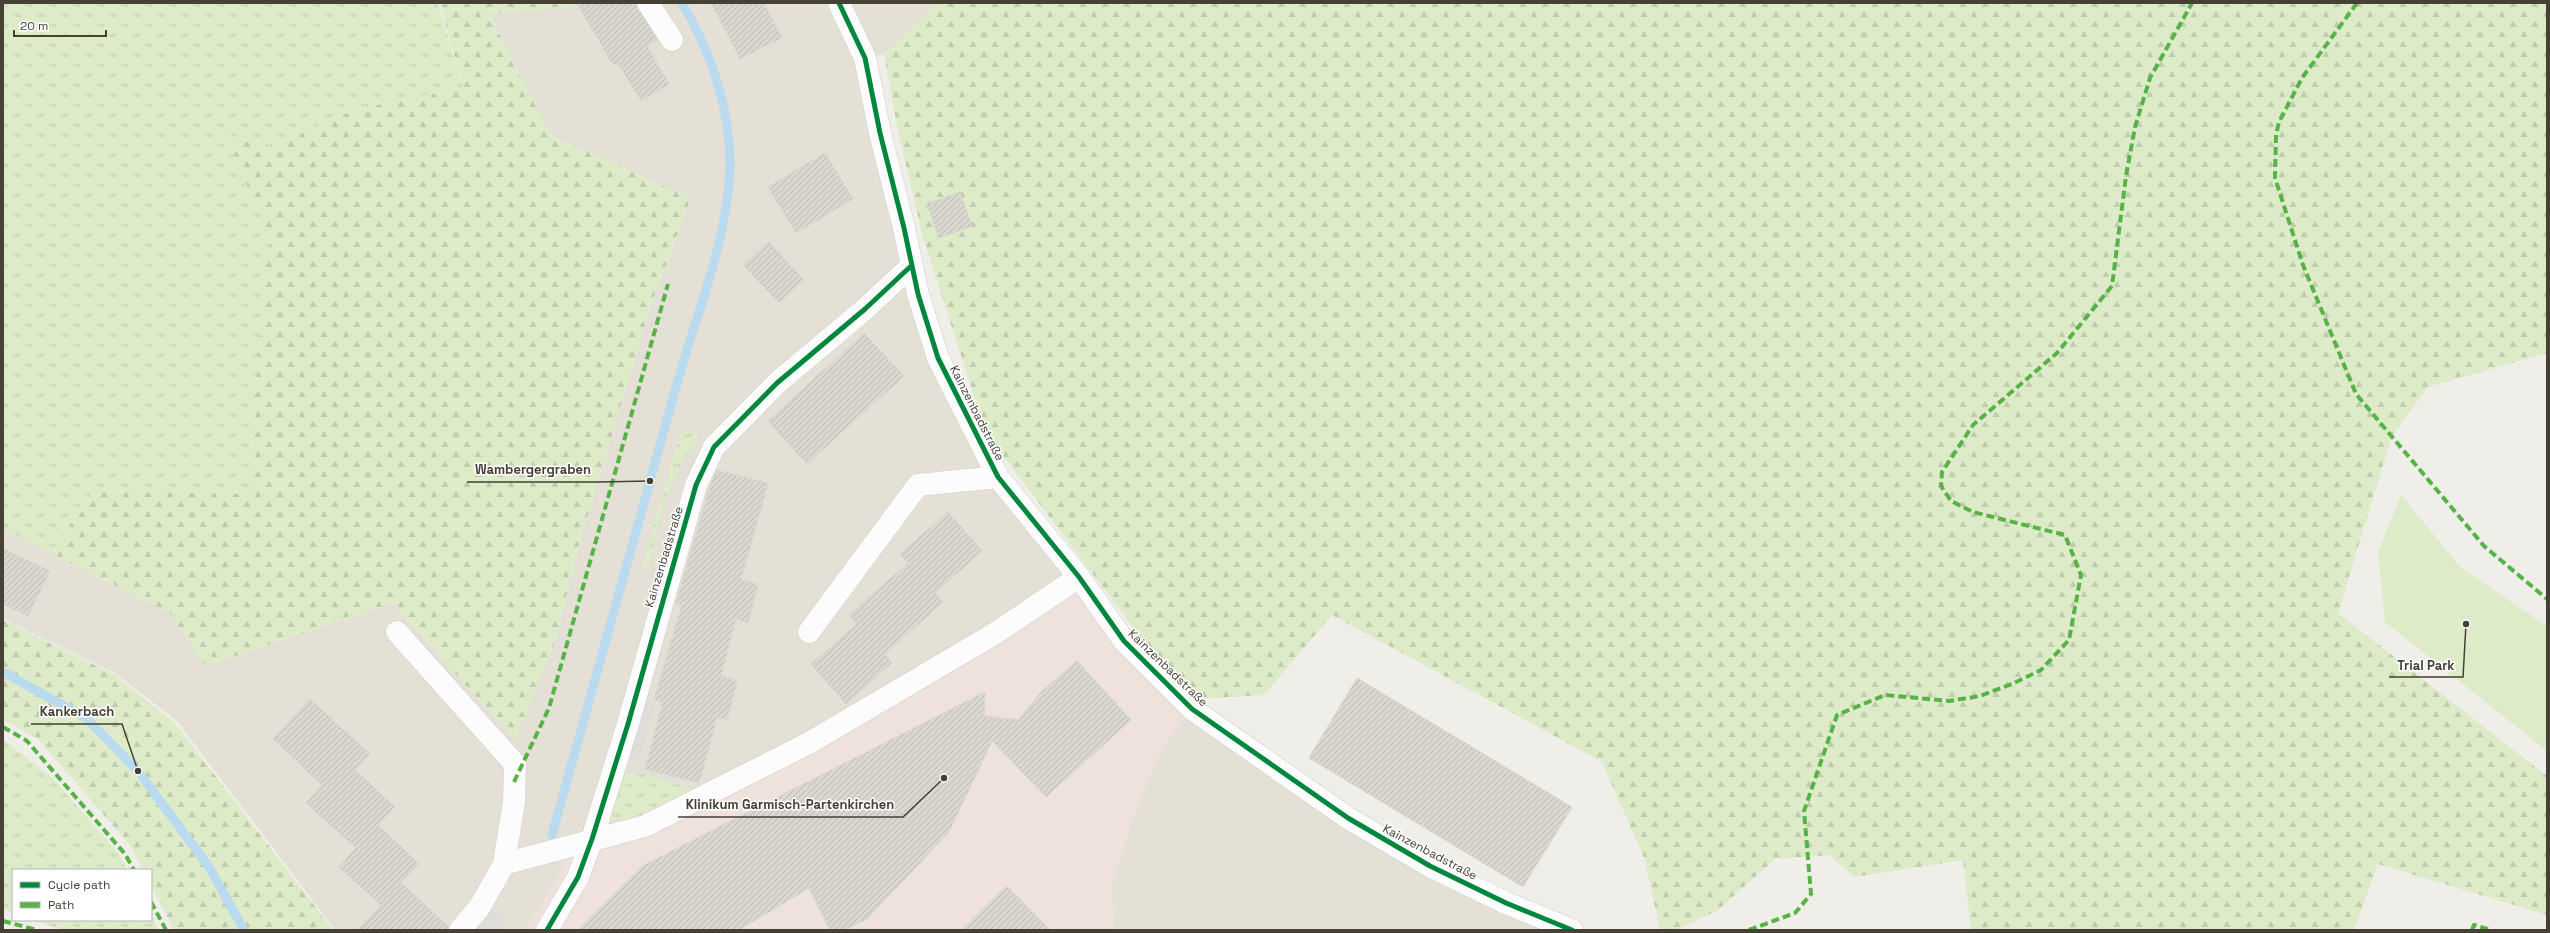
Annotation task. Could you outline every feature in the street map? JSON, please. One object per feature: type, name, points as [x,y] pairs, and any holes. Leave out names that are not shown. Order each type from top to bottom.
[{"type":"street","points":[[648,3],[672,40]]},
{"type":"street","name":"Kainzenbadstraße","points":[[839,3],[865,58],[880,133],[904,228],[911,266],[938,358],[998,477],[1079,577],[1124,641],[1192,709],[1348,818],[1430,866],[1506,903],[1572,930]]},
{"type":"street","name":"Kainzenbadstraße","points":[[547,930],[578,877],[592,839],[628,724],[696,485],[714,447],[777,383],[865,309],[911,266]]},
{"type":"street","points":[[809,632],[918,485],[998,477]]},
{"type":"street","points":[[513,860],[568,848],[592,839],[646,826],[809,743],[994,634],[1079,577]]},
{"type":"street","points":[[397,632],[515,764],[513,860],[479,908],[460,930]]},
{"type":"shaded area","points":[[575,3],[937,3],[884,54],[865,58],[918,294],[998,477],[1079,577],[645,826],[579,829],[562,872],[525,930],[335,930],[177,721],[116,674],[3,619],[3,528],[171,614],[205,666],[393,603],[514,739],[554,645],[581,537],[652,302],[691,198],[550,135],[489,14],[574,7]]},
{"type":"shaded area","points":[[1079,577],[1192,709],[1162,748],[1136,809],[1111,887],[1114,930],[525,930],[562,872],[579,829],[646,826]]},
{"type":"shaded area","points":[[641,701],[656,705],[639,760],[624,756]]},
{"type":"shaded area","points":[[1192,709],[1348,818],[1572,930],[1114,930],[1111,887],[1136,809],[1162,748]]},
{"type":"shaded area","points":[[490,908],[506,919],[498,930],[474,930]]},
{"type":"green space","points":[[3,3],[438,3],[463,88],[357,109],[265,149],[224,133],[272,236],[260,321],[249,494],[93,491],[51,553],[3,528]]},
{"type":"green space","points":[[440,3],[575,3],[574,7],[489,14],[550,135],[691,198],[652,302],[581,537],[554,645],[515,740],[393,603],[205,666],[171,614],[51,553],[93,491],[249,494],[260,321],[271,236],[224,133],[265,149],[357,109],[463,88]]},
{"type":"green space","points":[[937,3],[2547,3],[2547,353],[2428,387],[2392,436],[2338,613],[2547,776],[2547,915],[2378,864],[2354,930],[1971,930],[1963,860],[1854,877],[1830,855],[1775,859],[1718,910],[1677,930],[1660,930],[1645,860],[1602,762],[1332,615],[1264,695],[1188,700],[986,433],[922,234],[897,126],[884,54]]},
{"type":"green space","points":[[682,429],[697,432],[696,441],[675,476],[665,501],[657,528],[648,569],[642,569],[669,469]]},
{"type":"green space","points":[[2401,495],[2461,568],[2547,626],[2547,751],[2385,622],[2378,552]]},
{"type":"green space","points":[[3,620],[115,675],[175,723],[333,930],[174,930],[152,887],[152,869],[142,869],[130,845],[38,739],[3,720]]},
{"type":"green space","points":[[3,740],[52,777],[119,854],[126,869],[12,869],[12,913],[3,910]]},
{"type":"green space","points":[[622,774],[645,774],[693,789],[682,798],[626,824],[608,818]]},
{"type":"green space","points":[[152,917],[159,930],[63,930],[36,921],[152,921]]},
{"type":"building","points":[[577,3],[636,3],[657,40],[647,46],[669,84],[641,101],[618,63],[613,65]]},
{"type":"building","points":[[711,3],[764,3],[782,38],[740,59]]},
{"type":"building","points":[[825,153],[853,199],[796,233],[768,187]]},
{"type":"building","points":[[960,192],[972,226],[939,238],[927,204]]},
{"type":"building","points":[[769,242],[804,280],[779,303],[743,265]]},
{"type":"building","points":[[864,333],[904,376],[807,464],[768,421]]},
{"type":"building","points":[[717,470],[768,483],[741,580],[758,584],[748,623],[736,619],[721,676],[737,681],[727,720],[717,717],[699,783],[645,769],[663,702],[654,700],[682,605],[676,603],[711,483]]},
{"type":"building","points":[[948,512],[982,551],[935,593],[943,602],[885,654],[892,663],[846,704],[811,664],[857,624],[849,615],[908,563],[900,554]]},
{"type":"building","points":[[3,549],[50,571],[28,616],[3,604]]},
{"type":"building","points":[[1077,661],[1131,720],[1046,797],[992,741],[949,832],[867,919],[844,930],[830,930],[809,888],[739,930],[578,930],[644,865],[985,692],[984,716],[1018,720],[1042,691]]},
{"type":"building","points":[[1357,678],[1572,807],[1523,887],[1309,758]]},
{"type":"building","points":[[310,699],[370,754],[355,770],[395,807],[378,825],[419,864],[401,883],[448,926],[448,930],[358,930],[381,905],[339,867],[356,848],[306,803],[322,785],[273,739]]},
{"type":"building","points":[[1007,886],[1050,930],[961,930]]},
{"type":"waterway","points":[[552,835],[676,387],[717,251],[728,196],[730,168],[729,146],[723,103],[702,41],[682,3]]},
{"type":"waterway","points":[[3,672],[86,718],[138,771],[209,867],[244,930]]},
{"type":"marked path","points":[[1749,930],[1795,913],[1811,894],[1804,811],[1837,715],[1885,695],[1949,701],[1980,696],[2012,684],[2041,670],[2069,640],[2081,575],[2065,535],[1973,512],[1951,501],[1941,486],[1942,472],[1973,425],[2057,353],[2112,286],[2126,176],[2135,127],[2150,78],[2192,3]]},
{"type":"marked path","points":[[2357,3],[2302,78],[2279,122],[2276,135],[2275,178],[2303,265],[2356,394],[2484,546],[2547,599]]},
{"type":"marked path","points":[[514,782],[549,708],[668,284]]},
{"type":"marked path","points":[[3,727],[27,741],[125,854],[133,869]]},
{"type":"marked path","points":[[152,904],[166,930]]},
{"type":"marked path","points":[[3,921],[37,930]]},
{"type":"marked path","points":[[2472,930],[2474,925],[2491,930]]},
{"type":"cycle path","points":[[839,3],[865,58],[880,133],[904,228],[918,294],[938,358],[998,477],[1079,577],[1124,641],[1192,709],[1348,818],[1430,866],[1506,903],[1572,930]]},
{"type":"cycle path","points":[[547,930],[578,877],[592,839],[628,724],[696,485],[714,447],[777,383],[865,309],[911,266]]},
{"type":"place","name":"Wambergergraben","points":[[650,481]]},
{"type":"place","name":"Trial Park","points":[[2466,624]]},
{"type":"place","name":"Kankerbach","points":[[138,771]]},
{"type":"place","name":"Klinikum Garmisch-Partenkirchen","points":[[944,778]]}]
